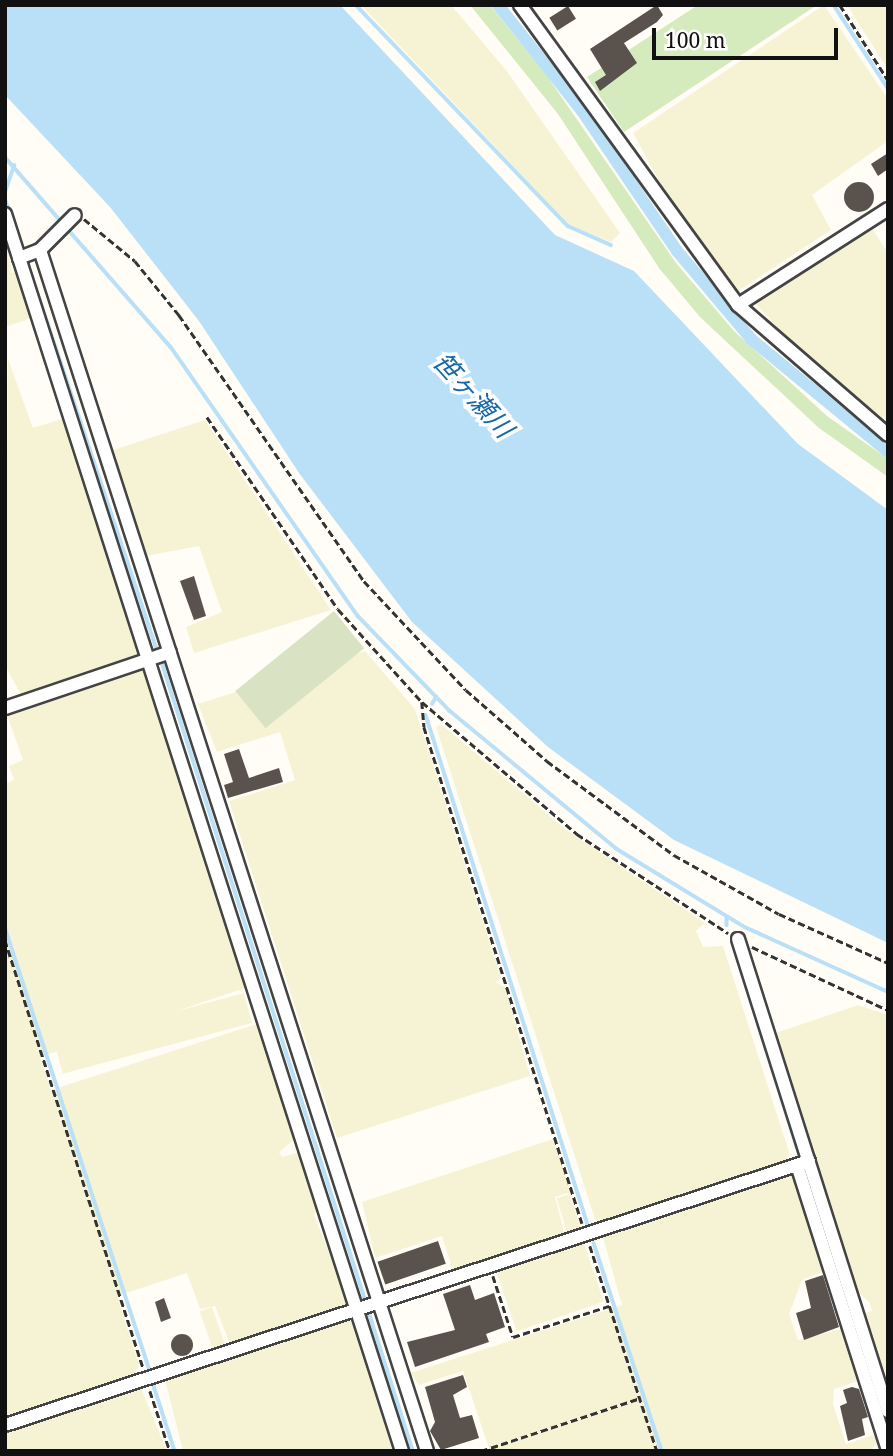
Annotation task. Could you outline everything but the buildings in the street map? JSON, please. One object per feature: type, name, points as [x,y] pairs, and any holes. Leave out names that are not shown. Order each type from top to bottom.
[{"type":"street","points":[[520,5],[738,305],[888,435]]},
{"type":"street","points":[[738,305],[888,209]]},
{"type":"street","points":[[5,214],[28,255],[160,656],[368,1306],[402,1451]]},
{"type":"street","points":[[28,255],[74,216]]},
{"type":"street","points":[[28,255],[160,656],[368,1306],[426,1451]]},
{"type":"street","points":[[5,708],[160,656]]},
{"type":"street","points":[[738,939],[888,1451]]},
{"type":"street","points":[[5,1424],[802,1163]]},
{"type":"street","points":[[846,1302],[888,1411]]},
{"type":"path","points":[[840,5],[888,80]]},
{"type":"path","points":[[74,216],[135,261],[215,363],[364,581],[502,724],[674,855],[779,914],[888,963]]},
{"type":"path","points":[[207,417],[338,609],[422,702],[577,834],[738,939],[888,1010]]},
{"type":"path","points":[[422,702],[424,727],[657,1451]]},
{"type":"path","points":[[5,940],[170,1451]]},
{"type":"path","points":[[490,1266],[513,1337],[610,1306]]},
{"type":"path","points":[[481,1451],[640,1398]]},
{"type":"shaded area","points":[[361,5],[451,5],[506,70],[620,233],[611,242],[569,225]]},
{"type":"shaded area","points":[[824,5],[888,99],[888,141],[812,195],[831,230],[738,291],[677,214],[633,133]]},
{"type":"shaded area","points":[[847,5],[888,5],[888,70]]},
{"type":"shaded area","points":[[871,227],[888,253],[888,422],[805,357],[754,302]]},
{"type":"shaded area","points":[[5,231],[12,273],[19,271],[34,317],[5,327]]},
{"type":"shaded area","points":[[8,359],[33,428],[65,418],[140,651],[136,659],[22,696],[5,666]]},
{"type":"shaded area","points":[[205,420],[331,610],[194,653],[186,627],[222,612],[199,546],[146,556],[113,450]]},
{"type":"shaded area","points":[[365,651],[415,709],[501,978],[495,982],[505,987],[530,1076],[337,1138],[229,801],[295,780],[280,732],[217,752],[198,704]]},
{"type":"shaded area","points":[[144,666],[245,988],[40,1057],[51,1090],[257,1024],[295,1139],[279,1152],[282,1157],[301,1152],[318,1207],[314,1215],[348,1300],[343,1307],[230,1344],[215,1306],[200,1309],[187,1273],[117,1296],[139,1365],[135,1374],[5,1416],[5,784],[14,780],[9,766],[23,760],[7,715]]},
{"type":"shaded area","points":[[441,724],[565,829],[705,923],[696,931],[703,947],[723,946],[789,1152],[786,1162],[600,1223],[595,1219],[436,727]]},
{"type":"shaded area","points":[[244,993],[252,1023],[63,1074],[55,1044]]},
{"type":"shaded area","points":[[858,1005],[888,1015],[888,1381],[862,1314],[872,1311],[870,1303],[854,1288],[770,1035]]},
{"type":"shaded area","points":[[553,1139],[571,1192],[555,1197],[565,1235],[453,1271],[442,1236],[375,1258],[362,1202]]},
{"type":"shaded area","points":[[789,1173],[794,1175],[826,1270],[802,1280],[789,1314],[798,1340],[842,1329],[861,1380],[834,1389],[833,1404],[846,1444],[873,1435],[878,1443],[869,1451],[490,1451],[463,1371],[419,1385],[410,1373],[622,1305],[602,1234]]},
{"type":"shaded area","points":[[570,1194],[581,1230],[568,1234],[557,1198]]},
{"type":"shaded area","points":[[583,1241],[604,1302],[517,1331],[496,1271]]},
{"type":"shaded area","points":[[212,1307],[225,1345],[213,1349],[200,1311]]},
{"type":"shaded area","points":[[348,1320],[355,1324],[397,1451],[183,1451],[165,1380]]},
{"type":"shaded area","points":[[141,1388],[167,1451],[5,1451],[5,1432]]},
{"type":"green space","points":[[470,5],[490,5],[547,76],[676,263],[734,331],[827,416],[888,459],[888,477],[819,428],[700,317],[659,268],[558,114]]},
{"type":"green space","points":[[698,5],[817,5],[624,132],[587,77]]},
{"type":"green space","points":[[334,611],[364,648],[266,728],[235,691]]},
{"type":"water","name":"笹ヶ瀬川","points":[[5,5],[340,5],[555,235],[634,271],[798,444],[888,510],[888,943],[674,840],[548,747],[412,622],[299,473],[199,321],[110,207],[5,95]]},
{"type":"waterway","points":[[356,5],[568,226],[611,245]]},
{"type":"waterway","points":[[498,5],[582,111],[677,251],[751,339],[888,452]]},
{"type":"waterway","points":[[834,5],[888,88]]},
{"type":"waterway","points":[[5,157],[171,347],[358,616],[449,710],[617,849],[745,927],[888,992]]},
{"type":"waterway","points":[[5,192],[14,166]]},
{"type":"waterway","points":[[5,199],[11,214]]},
{"type":"waterway","points":[[14,222],[158,652]]},
{"type":"waterway","points":[[161,659],[366,1302]]},
{"type":"waterway","points":[[432,704],[436,697]]},
{"type":"waterway","points":[[426,715],[589,1228]]},
{"type":"waterway","points":[[727,917],[727,925]]},
{"type":"waterway","points":[[5,927],[149,1368]]},
{"type":"waterway","points":[[735,950],[802,1162]]},
{"type":"waterway","points":[[594,1243],[662,1451]]},
{"type":"waterway","points":[[368,1309],[413,1451]]},
{"type":"waterway","points":[[153,1383],[175,1451]]}]
